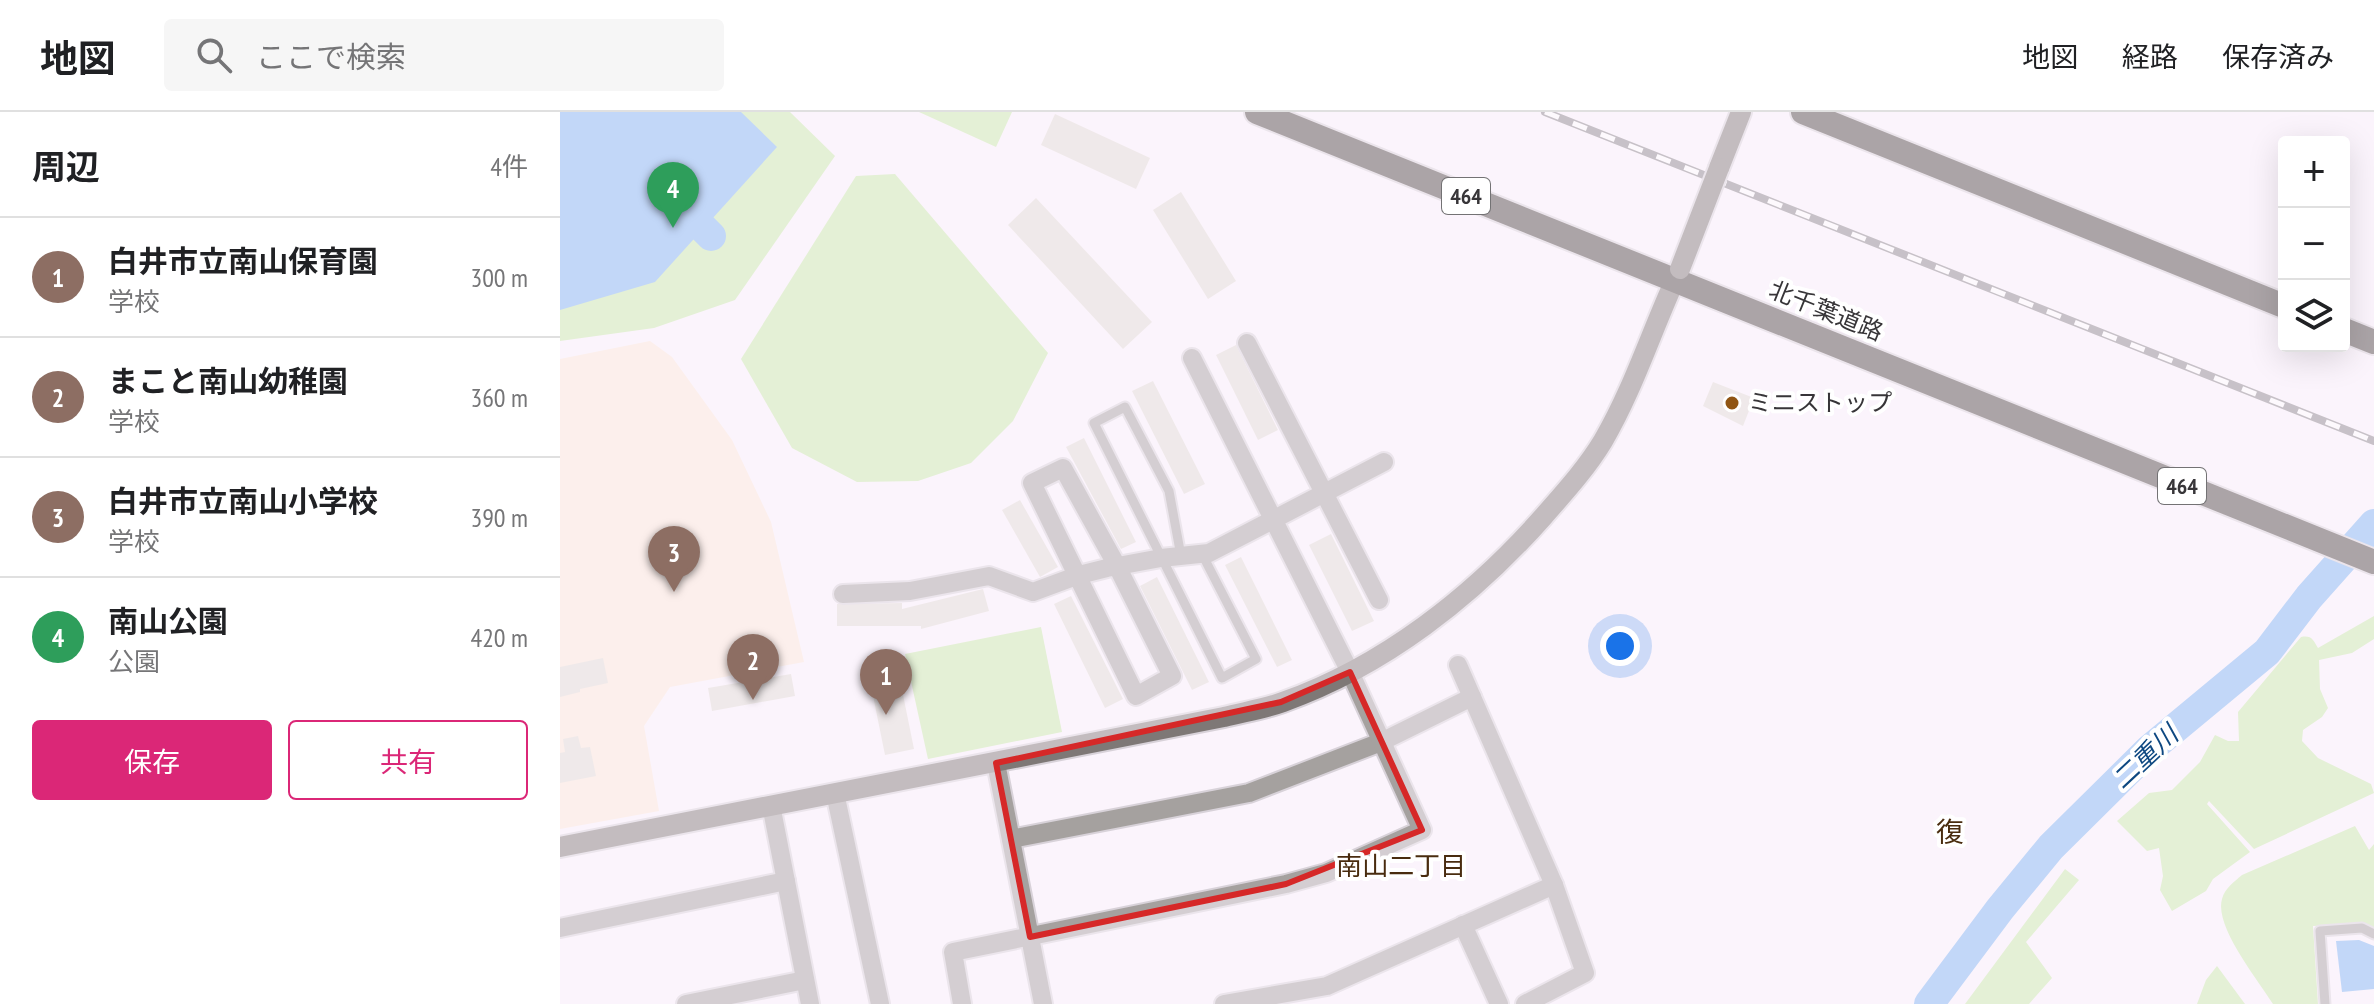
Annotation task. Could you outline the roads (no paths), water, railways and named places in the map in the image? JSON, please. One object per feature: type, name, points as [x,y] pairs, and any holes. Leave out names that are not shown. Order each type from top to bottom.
[{"type":"highway","name":"北千葉道路","points":[[1257,112],[1677,275],[1991,408],[2374,562]]},
{"type":"highway","points":[[1803,112],[1836,118],[2103,233],[2278,304]]},
{"type":"highway","points":[[2350,332],[2374,342]]},
{"type":"street","points":[[560,847],[1224,717],[1281,702],[1350,672],[1391,648],[1471,592],[1512,552],[1569,487],[1602,443],[1633,384],[1741,112]]},
{"type":"street","points":[[1247,343],[1379,600]]},
{"type":"street","points":[[962,1004],[953,952],[1286,884],[1326,873],[1422,830],[1350,672],[1192,358]]},
{"type":"street","points":[[843,594],[910,591],[989,576],[1033,592],[1079,575],[1117,566],[1209,553],[1384,462]]},
{"type":"street","points":[[1063,468],[1117,566],[1172,676],[1136,696],[1032,483],[1063,468]]},
{"type":"street","points":[[1458,665],[1554,885],[1585,973],[1525,1004]]},
{"type":"street","points":[[1011,839],[1249,793],[1381,742],[1472,697]]},
{"type":"street","points":[[996,763],[1043,1004]]},
{"type":"street","points":[[835,793],[880,1004]]},
{"type":"street","points":[[771,805],[810,1004]]},
{"type":"street","points":[[560,928],[786,881]]},
{"type":"street","points":[[1224,1004],[1327,986],[1554,885]]},
{"type":"street","points":[[1463,925],[1499,1004]]},
{"type":"street","points":[[686,1004],[805,980]]},
{"type":"lane","points":[[1181,556],[1169,491],[1125,407],[1094,423],[1222,678],[1256,659],[1202,554]]},
{"type":"lane","points":[[2325,1004],[2320,931],[2362,928],[2374,934]]},
{"type":"water","points":[[560,112],[741,112],[777,147],[655,282],[560,310]]},
{"type":"water","points":[[2359,940],[2374,946],[2374,989],[2342,992],[2336,941]]},
{"type":"waterway","points":[[676,201],[711,236]]},
{"type":"waterway","name":"二重川","points":[[1929,1004],[2051,847],[2150,749],[2267,652],[2309,597],[2374,524]]},
{"type":"railway","points":[[1545,112],[2374,441]]},
{"type":"place","name":"南山公園","points":[[673,228]]},
{"type":"place","name":"ミニストップ","points":[[1732,403]]},
{"type":"place","name":"白井市立南山小学校","points":[[674,592]]},
{"type":"place","name":"まこと南山幼稚園","points":[[753,700]]},
{"type":"place","name":"白井市立南山保育園","points":[[886,715]]},
{"type":"district","name":"復","points":[[1950,832]]},
{"type":"district","name":"南山二丁目","points":[[1401,866]]}]
